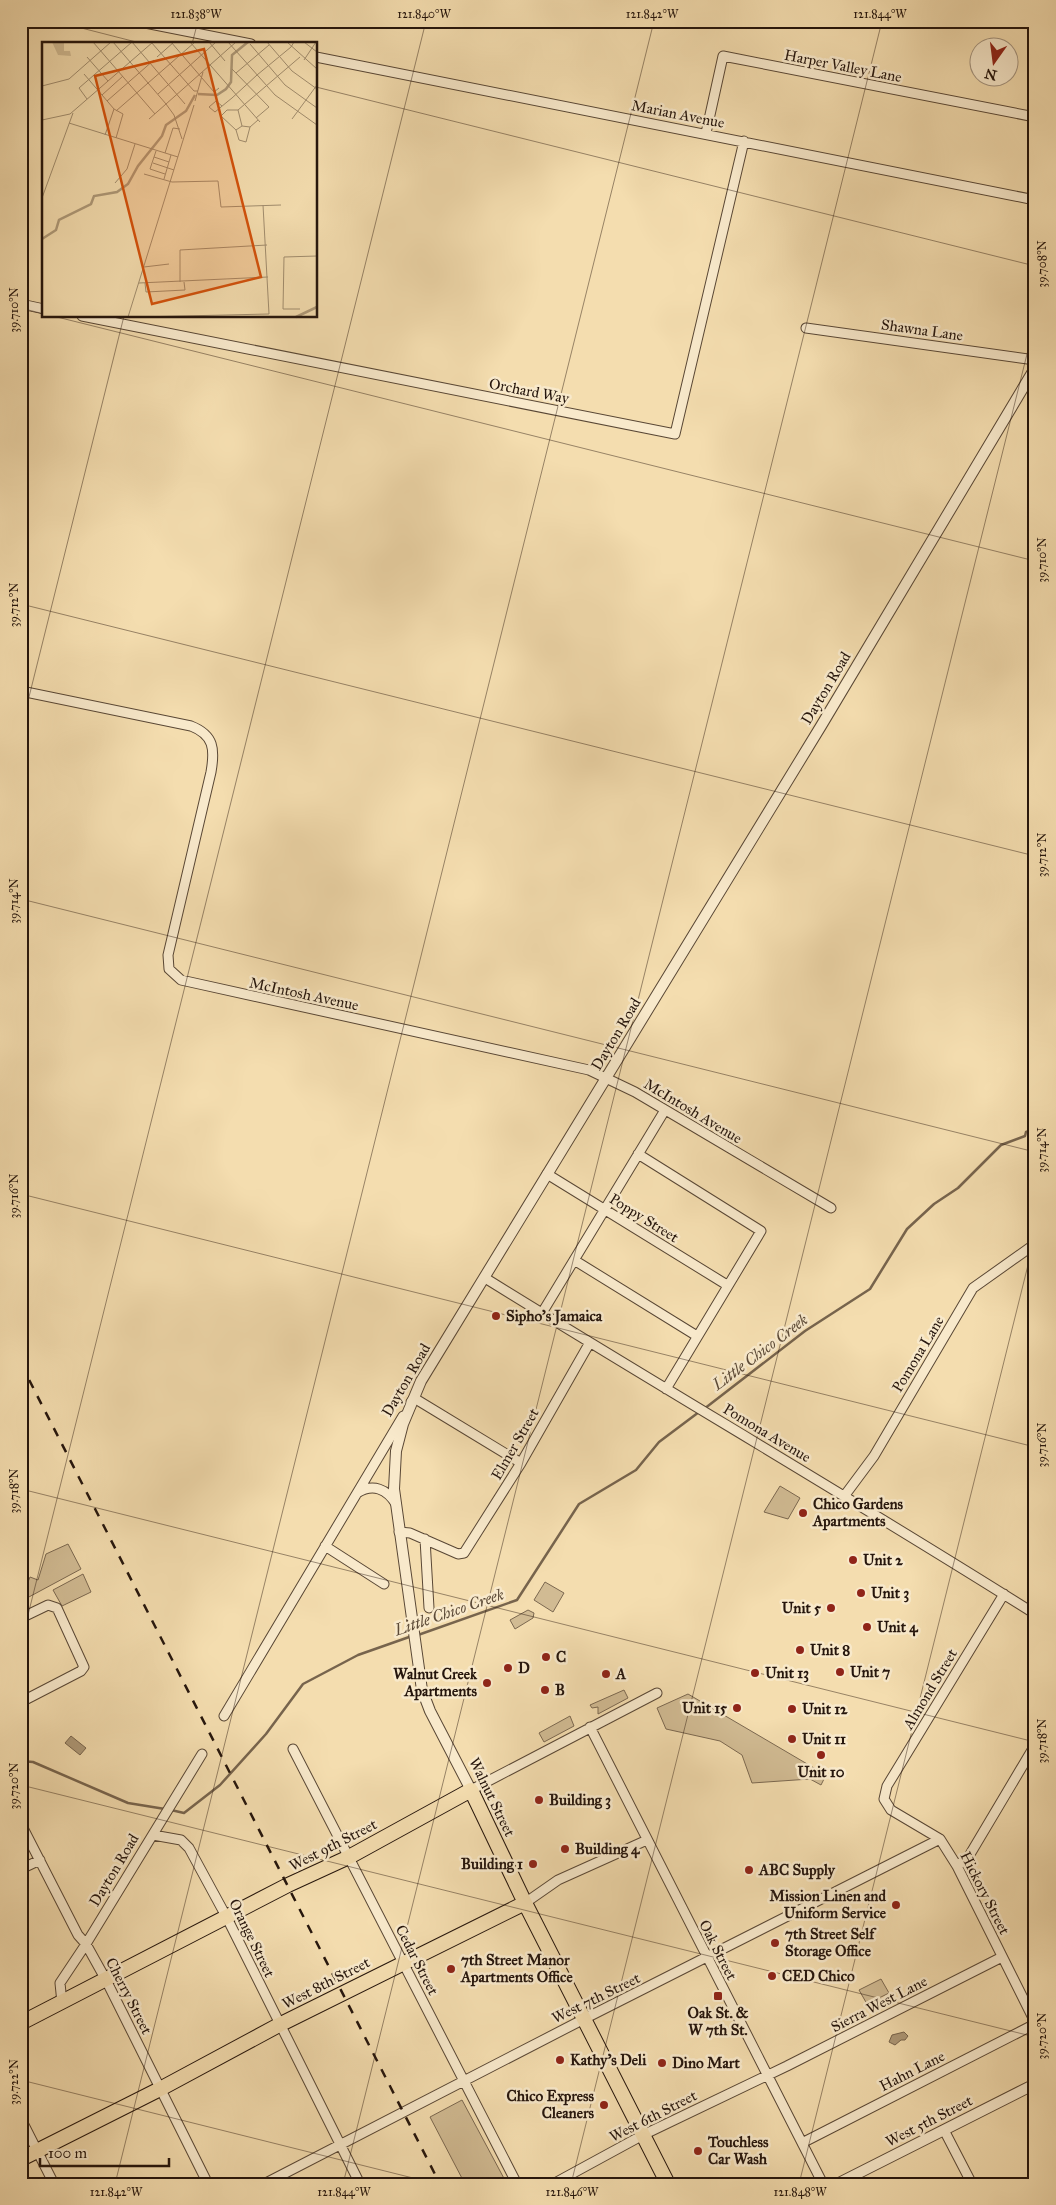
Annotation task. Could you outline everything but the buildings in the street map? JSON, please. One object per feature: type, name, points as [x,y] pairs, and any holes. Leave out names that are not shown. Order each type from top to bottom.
[{"type":"main road","name":"West 9th Street","points":[[21,2023],[288,1885],[348,1857],[472,1790]]},
{"type":"main road","name":"Walnut Street","points":[[472,1790],[525,1903],[668,2184]]},
{"type":"main road","name":"West 8th Street","points":[[21,2159],[160,2089],[279,2025],[525,1903]]},
{"type":"street","points":[[135,21],[241,42]]},
{"type":"street","name":"Harper Valley Lane","points":[[706,133],[723,56],[1035,117]]},
{"type":"street","name":"Marian Avenue","points":[[318,57],[706,133],[1035,200]]},
{"type":"street","name":"Orchard Way","points":[[92,318],[675,434],[744,141]]},
{"type":"street","points":[[21,304],[42,309]]},
{"type":"street","name":"Shawna Lane","points":[[806,328],[1035,360]]},
{"type":"street","name":"Dayton Road","points":[[224,1716],[414,1398],[421,1381],[607,1078],[1035,368]]},
{"type":"street","name":"McIntosh Avenue","points":[[21,691],[191,726],[200,730],[212,741],[214,749],[211,772],[168,955],[169,969],[180,980],[573,1065],[607,1078],[665,1110],[831,1208]]},
{"type":"street","points":[[542,1313],[665,1110]]},
{"type":"street","points":[[638,1154],[761,1231],[666,1389]]},
{"type":"street","name":"Poppy Street","points":[[547,1174],[727,1285]]},
{"type":"street","name":"Pomona Lane","points":[[844,1496],[874,1456],[973,1288],[1035,1244]]},
{"type":"street","points":[[574,1260],[697,1336]]},
{"type":"street","name":"Pomona Avenue","points":[[484,1278],[589,1344],[844,1496],[1035,1614]]},
{"type":"street","name":"Elmer Street","points":[[425,1539],[461,1554],[466,1551],[521,1463],[589,1344]]},
{"type":"street","points":[[414,1398],[521,1463]]},
{"type":"street","name":"Walnut Street","points":[[414,1398],[403,1424],[396,1451],[394,1489],[416,1658],[422,1690],[430,1711],[472,1790]]},
{"type":"street","points":[[356,1494],[366,1489],[378,1488],[391,1496],[396,1504]]},
{"type":"street","points":[[399,1532],[425,1539],[429,1608]]},
{"type":"street","points":[[325,1546],[384,1584]]},
{"type":"street","name":"Almond Street","points":[[884,1800],[887,1786],[1004,1594]]},
{"type":"street","points":[[21,1618],[48,1606],[57,1608],[84,1667],[81,1671],[21,1702]]},
{"type":"street","name":"West 9th Street","points":[[472,1790],[657,1693]]},
{"type":"street","name":"Oak Street","points":[[590,1727],[824,2184]]},
{"type":"street","points":[[957,1866],[969,1856],[1035,1745]]},
{"type":"street","name":"Cedar Street","points":[[293,1749],[517,2184]]},
{"type":"street","name":"Dayton Road","points":[[62,2003],[60,1983],[86,1944],[202,1754]]},
{"type":"street","name":"Hickory Street","points":[[884,1800],[891,1810],[940,1840],[957,1866],[1035,2023]]},
{"type":"street","name":"Cherry Street","points":[[21,1824],[78,1935],[86,1944],[106,1980],[208,2184]]},
{"type":"street","name":"Orange Street","points":[[153,1835],[181,1840],[189,1848],[227,1918],[360,2184]]},
{"type":"street","name":"West 8th Street","points":[[525,1903],[558,1880],[647,1840]]},
{"type":"street","name":"West 7th Street","points":[[264,2184],[584,2019],[924,1846],[940,1840]]},
{"type":"street","points":[[21,1869],[40,1860]]},
{"type":"street","name":"Sierra West Lane","points":[[767,2074],[1002,1957]]},
{"type":"street","name":"Hahn Lane","points":[[802,2143],[1035,2023]]},
{"type":"street","name":"West 6th Street","points":[[552,2184],[643,2135],[767,2074]]},
{"type":"street","name":"West 5th Street","points":[[838,2184],[1035,2084]]},
{"type":"street","points":[[21,2119],[54,2184]]},
{"type":"street","points":[[944,2130],[972,2184]]},
{"type":"shaded area","points":[[780,1486],[800,1498],[788,1519],[764,1512]]},
{"type":"shaded area","points":[[68,1544],[81,1569],[27,1598],[24,1594],[26,1587],[23,1582],[28,1582],[30,1577],[38,1580],[46,1554]]},
{"type":"shaded area","points":[[83,1574],[91,1592],[62,1606],[53,1590]]},
{"type":"shaded area","points":[[545,1582],[564,1593],[553,1612],[534,1600]]},
{"type":"shaded area","points":[[528,1610],[534,1613],[533,1618],[515,1629],[510,1620]]},
{"type":"shaded area","points":[[624,1690],[628,1698],[598,1714],[598,1707],[592,1708],[590,1705]]},
{"type":"shaded area","points":[[688,1694],[826,1775],[821,1785],[810,1779],[752,1783],[742,1755],[720,1741],[666,1729],[657,1708]]},
{"type":"shaded area","points":[[570,1716],[574,1726],[544,1742],[539,1733]]},
{"type":"shaded area","points":[[71,1736],[86,1748],[80,1755],[65,1743]]},
{"type":"shaded area","points":[[881,1979],[889,1993],[867,2004],[859,1990]]},
{"type":"shaded area","points":[[904,2032],[908,2036],[905,2040],[901,2040],[895,2045],[889,2042],[892,2035]]},
{"type":"shaded area","points":[[462,2100],[507,2184],[465,2184],[430,2117]]},
{"type":"waterway","name":"Little Chico Creek","points":[[704,1409],[805,1331],[870,1289],[907,1229],[934,1204],[958,1188],[1001,1145],[1025,1136],[1026,1132],[1035,1129]]},
{"type":"waterway","name":"Little Chico Creek","points":[[418,1635],[517,1600],[579,1504],[636,1470],[659,1442],[699,1412]]},
{"type":"waterway","name":"Little Chico Creek","points":[[171,1810],[184,1813],[220,1785],[266,1734],[303,1684],[358,1655],[412,1636]]},
{"type":"waterway","name":"Little Chico Creek","points":[[21,1761],[33,1762],[128,1803],[165,1809]]},
{"type":"railway","points":[[21,1364],[440,2184]]},
{"type":"place","name":"Sipho's Jamaica","points":[[496,1316]]},
{"type":"place","name":"Chico Gardens Apartments","points":[[803,1513]]},
{"type":"place","name":"Unit 2","points":[[853,1560]]},
{"type":"place","name":"Unit 3","points":[[861,1593]]},
{"type":"place","name":"Unit 5","points":[[831,1608]]},
{"type":"place","name":"Unit 4","points":[[867,1627]]},
{"type":"place","name":"Unit 8","points":[[800,1650]]},
{"type":"place","name":"C","points":[[546,1657]]},
{"type":"place","name":"D","points":[[508,1668]]},
{"type":"place","name":"Unit 7","points":[[840,1672]]},
{"type":"place","name":"Unit 13","points":[[755,1673]]},
{"type":"place","name":"A","points":[[606,1674]]},
{"type":"place","name":"Walnut Creek Apartments","points":[[487,1683]]},
{"type":"place","name":"B","points":[[545,1690]]},
{"type":"place","name":"Unit 15","points":[[737,1708]]},
{"type":"place","name":"Unit 12","points":[[792,1709]]},
{"type":"place","name":"Unit 11","points":[[792,1739]]},
{"type":"place","name":"Unit 10","points":[[821,1755]]},
{"type":"place","name":"Building 3","points":[[539,1800]]},
{"type":"place","name":"Building 4","points":[[565,1849]]},
{"type":"place","name":"Building 1","points":[[533,1864]]},
{"type":"place","name":"ABC Supply","points":[[749,1870]]},
{"type":"place","name":"Mission Linen and Uniform Service","points":[[896,1905]]},
{"type":"place","name":"7th Street Self Storage Office","points":[[775,1943]]},
{"type":"place","name":"7th Street Manor Apartments Office","points":[[451,1969]]},
{"type":"place","name":"CED Chico","points":[[772,1976]]},
{"type":"place","name":"Oak St. & W 7th St.","points":[[718,1996]]},
{"type":"place","name":"Kathy’s Deli","points":[[560,2060]]},
{"type":"place","name":"Dino Mart","points":[[662,2063]]},
{"type":"place","name":"Chico Express Cleaners","points":[[604,2105]]},
{"type":"place","name":"Touchless Car Wash","points":[[698,2151]]}]
